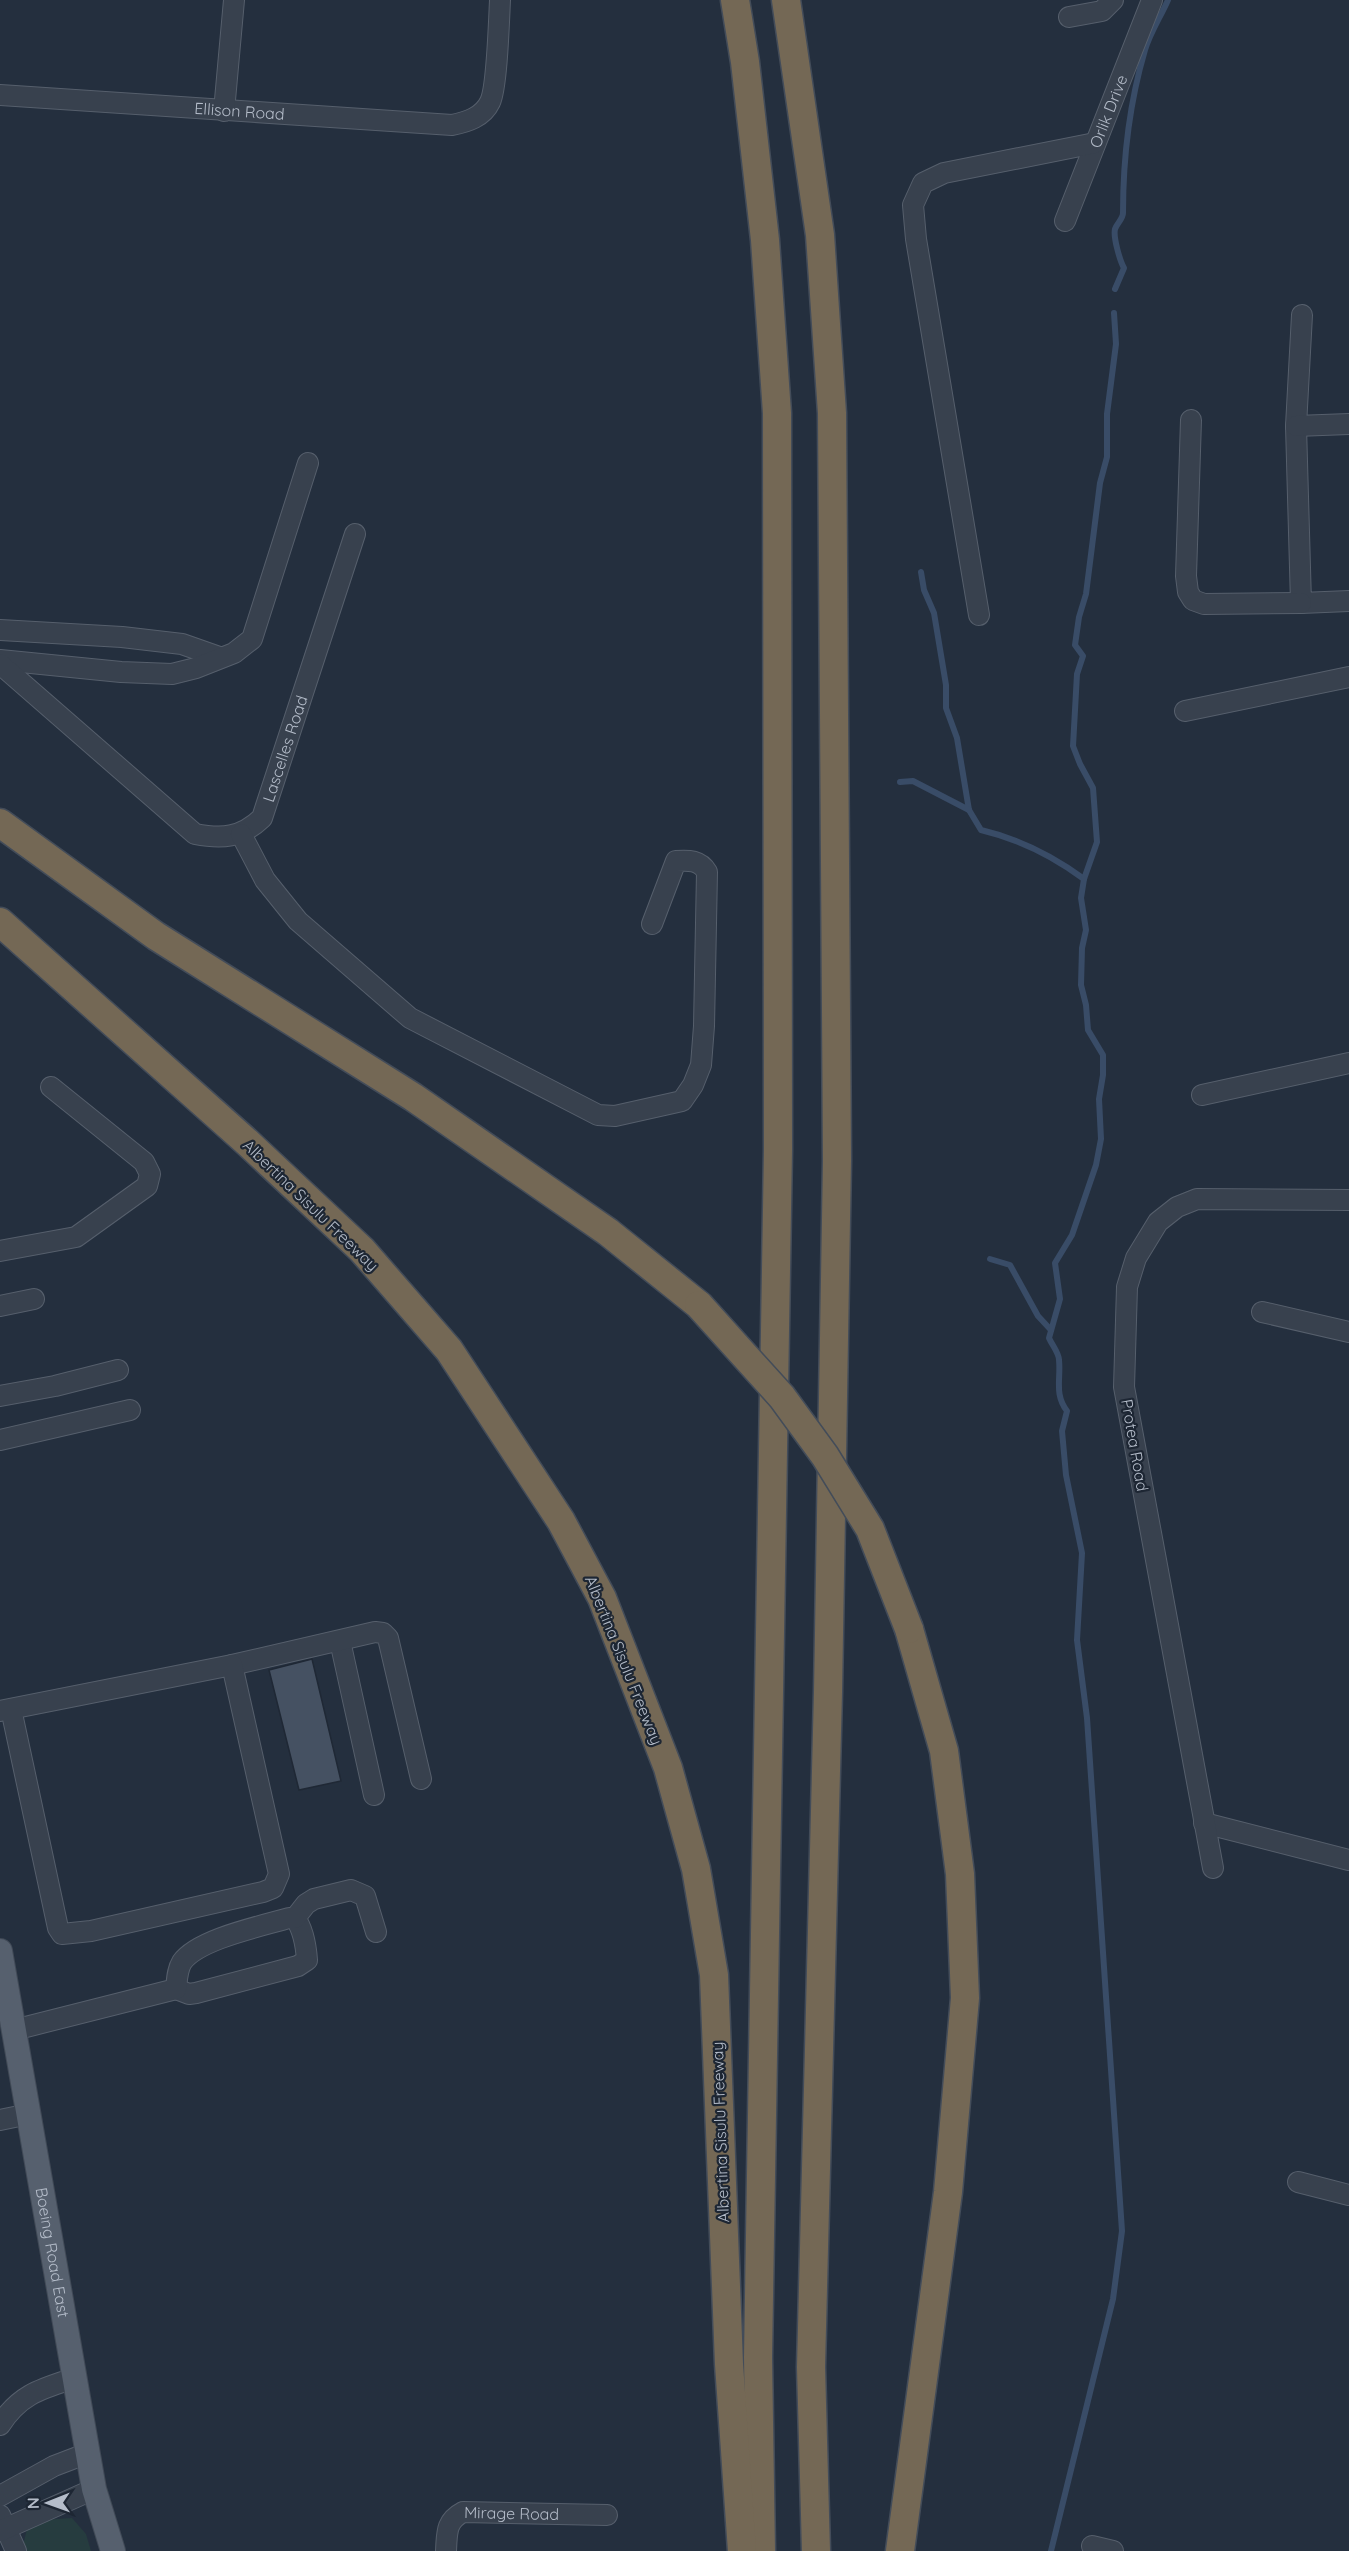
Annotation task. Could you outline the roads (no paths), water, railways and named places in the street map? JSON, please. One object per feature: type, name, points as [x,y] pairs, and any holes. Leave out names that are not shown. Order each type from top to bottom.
[{"type":"highway","points":[[735,0],[745,62],[765,240],[777,424],[778,1149],[758,2357],[761,2551]]},
{"type":"highway","points":[[786,0],[820,235],[832,424],[837,1161],[828,1692],[811,2367],[816,2551]]},
{"type":"highway","points":[[0,823],[156,936],[413,1097],[609,1232],[699,1305],[782,1397],[825,1456],[870,1529],[909,1629],[944,1751],[960,1875],[965,1998],[948,2192],[900,2551]]},
{"type":"highway","name":"Albertina Sisulu Freeway","points":[[0,922],[248,1143],[362,1250],[449,1350],[561,1521],[602,1598],[668,1768],[696,1869],[714,1975],[729,2364],[742,2551]]},
{"type":"main road","name":"Boeing Road East","points":[[0,1951],[94,2489],[113,2551]]},
{"type":"street","points":[[224,111],[234,0]]},
{"type":"street","name":"Ellison Road","points":[[0,95],[452,125],[467,122],[490,103],[501,0]]},
{"type":"street","points":[[1069,17],[1102,11],[1113,0]]},
{"type":"street","name":"Orlik Drive","points":[[1065,221],[1152,0]]},
{"type":"street","points":[[979,615],[916,239],[913,205],[923,183],[944,173],[1095,143]]},
{"type":"street","points":[[1301,603],[1296,426],[1302,315]]},
{"type":"street","points":[[1191,420],[1186,576],[1188,592],[1193,600],[1204,604],[1349,601]]},
{"type":"street","points":[[1296,426],[1349,424]]},
{"type":"street","points":[[0,662],[172,674],[196,668],[234,652],[252,639],[308,463]]},
{"type":"street","name":"Lascelles Road","points":[[241,834],[262,818],[354,534]]},
{"type":"street","points":[[0,630],[122,637],[182,644],[219,657]]},
{"type":"street","points":[[121,672],[122,637]]},
{"type":"street","points":[[0,662],[195,834],[214,838],[241,834],[265,880],[298,921],[410,1018],[598,1115],[615,1116],[682,1101],[693,1085],[701,1065],[707,884],[707,872],[704,866],[697,861],[676,861],[652,924]]},
{"type":"street","points":[[1185,711],[1349,677]]},
{"type":"street","points":[[1202,1095],[1349,1063]]},
{"type":"street","points":[[0,1251],[76,1237],[147,1186],[150,1174],[144,1162],[51,1087]]},
{"type":"street","name":"Protea Road","points":[[1213,1868],[1124,1387],[1127,1287],[1145,1239],[1158,1222],[1177,1207],[1197,1199],[1349,1200]]},
{"type":"street","points":[[0,1306],[34,1299]]},
{"type":"street","points":[[1262,1312],[1349,1332]]},
{"type":"street","points":[[0,1396],[55,1386],[118,1370]]},
{"type":"street","points":[[0,1440],[130,1410]]},
{"type":"street","points":[[232,1665],[279,1874],[273,1888],[91,1931],[63,1934],[58,1928],[5,1710],[232,1665],[375,1632],[383,1633],[388,1638],[421,1779]]},
{"type":"street","points":[[340,1641],[374,1795]]},
{"type":"street","points":[[1204,1823],[1349,1860]]},
{"type":"street","points":[[176,1989],[178,1971],[182,1961],[191,1953],[221,1937],[294,1918],[306,1904],[314,1899],[351,1890],[365,1896],[376,1932]]},
{"type":"street","points":[[14,2030],[176,1989],[189,1994],[196,1993],[298,1966],[307,1960],[300,1925],[294,1918]]},
{"type":"street","points":[[0,2120],[29,2114]]},
{"type":"street","points":[[1298,2182],[1349,2195]]},
{"type":"street","points":[[0,2425],[11,2407],[28,2395],[75,2378]]},
{"type":"street","points":[[0,2496],[55,2466],[88,2453]]},
{"type":"street","points":[[16,2551],[2,2525],[94,2489]]},
{"type":"street","name":"Mirage Road","points":[[446,2551],[448,2524],[451,2519],[464,2511],[607,2516]]},
{"type":"street","points":[[1092,2546],[1113,2551]]},
{"type":"waterway","points":[[1115,289],[1124,268],[1117,249],[1115,233],[1123,215],[1124,172],[1131,110],[1145,50],[1168,0]]},
{"type":"waterway","points":[[1051,2551],[1113,2299],[1122,2231],[1087,1718],[1077,1640],[1082,1553],[1066,1475],[1062,1431],[1067,1411],[1059,1392],[1059,1357],[1049,1338],[1060,1299],[1055,1263],[1072,1235],[1096,1165],[1101,1139],[1099,1099],[1103,1075],[1103,1055],[1088,1030],[1086,1005],[1081,985],[1082,948],[1086,930],[1081,898],[1084,879],[1097,842],[1093,788],[1073,746],[1077,674],[1083,656],[1075,645],[1079,617],[1086,594],[1100,483],[1107,457],[1107,414],[1116,344],[1114,313]]},
{"type":"waterway","points":[[921,572],[924,590],[934,613],[946,685],[946,708],[957,738],[969,810],[981,830],[1035,849],[1084,879]]},
{"type":"waterway","points":[[900,782],[913,781],[969,810]]},
{"type":"waterway","points":[[990,1259],[1010,1265],[1038,1316],[1051,1330]]}]
